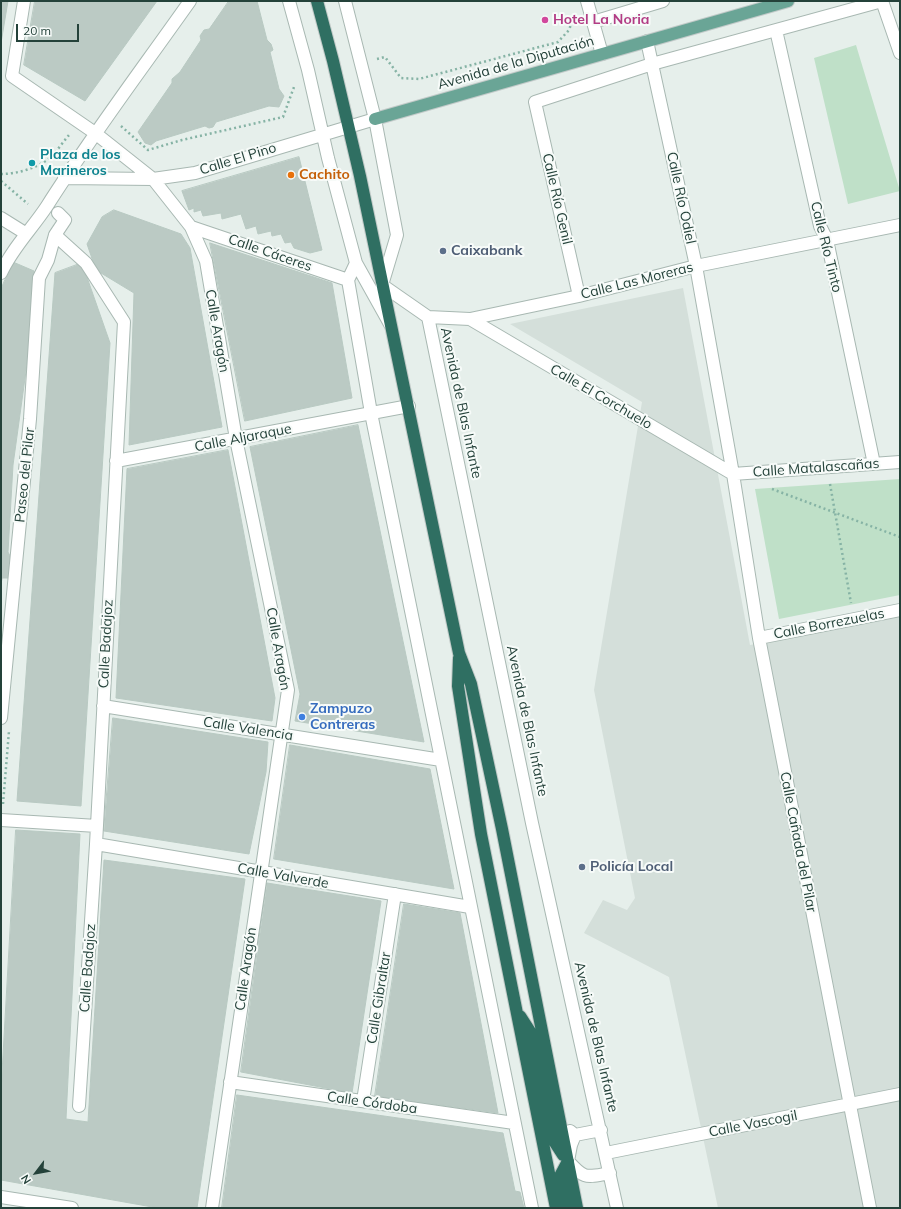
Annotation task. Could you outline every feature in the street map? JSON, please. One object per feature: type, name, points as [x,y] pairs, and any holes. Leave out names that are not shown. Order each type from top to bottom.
[{"type":"highway","points":[[316,1],[348,127],[390,325],[409,406],[459,653],[472,691],[568,1161],[575,1202]]},
{"type":"highway","points":[[459,653],[458,686],[481,834],[556,1208]]},
{"type":"highway","points":[[516,1010],[531,1033],[552,1138],[568,1161]]},
{"type":"highway","points":[[566,1208],[560,1176],[568,1161]]},
{"type":"main road","name":"Avenida de la Diputación","points":[[375,119],[788,1]]},
{"type":"street","points":[[24,1],[12,76],[95,133]]},
{"type":"street","points":[[1,273],[4,261],[25,233],[42,214],[64,178],[95,133],[190,1]]},
{"type":"street","points":[[289,1],[308,70],[322,134],[356,264],[390,325]]},
{"type":"street","points":[[345,1],[375,119],[397,235],[382,285],[428,317]]},
{"type":"street","points":[[588,1],[602,54]]},
{"type":"street","name":"Avenida de la Diputación","points":[[593,22],[663,1]]},
{"type":"street","points":[[652,64],[776,30],[811,22],[882,1],[900,53]]},
{"type":"street","name":"Calle Río Tinto","points":[[776,30],[820,226],[827,240],[874,464]]},
{"type":"street","name":"Calle Río Odiel","points":[[646,41],[696,266],[733,474]]},
{"type":"street","name":"Calle Río Genil","points":[[579,296],[535,102],[652,64]]},
{"type":"street","name":"Avenida de la Diputación","points":[[322,134],[375,119]]},
{"type":"street","name":"Calle Aragón","points":[[95,133],[153,179],[191,227],[206,261],[236,439],[288,690],[260,872],[212,1208]]},
{"type":"street","name":"Calle El Pino","points":[[153,179],[195,173],[322,134]]},
{"type":"street","points":[[64,178],[153,179]]},
{"type":"street","points":[[55,235],[65,220],[58,213]]},
{"type":"street","points":[[1,218],[25,233]]},
{"type":"street","name":"Calle Las Moreras","points":[[428,317],[470,319],[579,296],[696,266],[900,226]]},
{"type":"street","name":"Calle Cáceres","points":[[191,227],[348,280]]},
{"type":"street","name":"Calle Badajoz","points":[[55,235],[86,262],[124,322],[96,844],[79,1106]]},
{"type":"street","name":"Paseo del Pilar","points":[[1,718],[30,419],[39,278],[48,260],[55,235]]},
{"type":"street","points":[[356,264],[348,280],[371,414],[532,1208]]},
{"type":"street","name":"Avenida de Blas Infante","points":[[428,317],[532,823],[617,1208]]},
{"type":"street","name":"Calle El Corchuelo","points":[[470,319],[733,474]]},
{"type":"street","points":[[371,414],[409,406]]},
{"type":"street","name":"Calle Aljaraque","points":[[116,461],[371,414]]},
{"type":"street","name":"Calle Matalascañas","points":[[733,474],[900,462]]},
{"type":"street","name":"Calle Cañada del Pilar","points":[[733,474],[759,638],[870,1208]]},
{"type":"street","name":"Calle Borrezuelas","points":[[759,638],[900,610]]},
{"type":"street","name":"Calle Valencia","points":[[103,706],[441,760]]},
{"type":"street","points":[[1,820],[97,826]]},
{"type":"street","name":"Calle Valverde","points":[[96,844],[470,907]]},
{"type":"street","name":"Calle Gibraltar","points":[[363,1101],[395,894]]},
{"type":"street","name":"Calle Córdoba","points":[[230,1082],[514,1123]]},
{"type":"street","name":"Calle Vascogil","points":[[606,1153],[900,1094]]},
{"type":"street","points":[[560,1122],[575,1135],[571,1145],[568,1161],[578,1173],[587,1177],[610,1173]]},
{"type":"street","name":"Avenida de Blas Infante","points":[[575,1135],[601,1130]]},
{"type":"street","points":[[575,1202],[580,1184],[587,1177]]},
{"type":"street","points":[[1,1197],[72,1208]]},
{"type":"path","points":[[1,181],[31,207]]},
{"type":"path","points":[[830,480],[852,607]]},
{"type":"path","points":[[771,488],[900,538]]},
{"type":"shaded area","points":[[683,288],[750,645],[900,617],[900,1208],[718,1208],[669,977],[584,933],[603,900],[627,910],[635,898],[594,690],[642,402],[510,324]]},
{"type":"green space","points":[[856,45],[900,191],[848,204],[814,58]]},
{"type":"green space","points":[[900,479],[900,595],[779,619],[755,489]]},
{"type":"building","points":[[1,1],[8,1],[1,43]]},
{"type":"building","points":[[35,1],[157,1],[85,101],[24,65]]},
{"type":"building","points":[[229,1],[257,1],[267,40],[271,44],[273,50],[270,52],[279,89],[284,96],[279,107],[269,106],[216,122],[213,127],[209,128],[205,126],[156,141],[151,145],[145,143],[138,132],[172,83],[172,79],[180,72],[201,40],[200,36],[204,30],[209,29]]},
{"type":"building","points":[[299,157],[322,250],[310,253],[294,248],[291,242],[285,243],[281,234],[272,236],[271,231],[258,234],[256,226],[246,229],[241,214],[222,219],[221,213],[203,216],[201,210],[194,212],[194,208],[189,210],[182,191]]},
{"type":"building","points":[[114,210],[181,234],[190,248],[222,427],[129,445],[134,293],[96,270],[87,244],[102,217]]},
{"type":"building","points":[[210,243],[332,283],[352,398],[245,421]]},
{"type":"building","points":[[13,262],[34,271],[30,342],[13,465],[8,552],[12,560],[9,578],[2,578],[1,585],[1,289]]},
{"type":"building","points":[[82,263],[110,343],[81,806],[17,801],[55,273]]},
{"type":"building","points":[[358,425],[424,742],[295,721],[300,694],[250,447]]},
{"type":"building","points":[[228,450],[275,698],[272,721],[116,698],[127,469]]},
{"type":"building","points":[[113,718],[268,742],[266,772],[249,854],[104,831]]},
{"type":"building","points":[[290,745],[430,769],[454,889],[274,859]]},
{"type":"building","points":[[16,830],[80,834],[66,1119],[88,1122],[104,860],[245,879],[197,1208],[158,1208],[1,1180],[1,1091]]},
{"type":"building","points":[[267,883],[381,901],[352,1093],[241,1072]]},
{"type":"building","points":[[404,904],[460,913],[498,1113],[375,1096]]},
{"type":"building","points":[[237,1095],[503,1133],[515,1191],[520,1192],[524,1208],[222,1208]]},
{"type":"place","name":"Hotel La Noria","points":[[545,20]]},
{"type":"place","name":"Plaza de los Marineros","points":[[32,163]]},
{"type":"place","name":"Cachito","points":[[291,175]]},
{"type":"place","name":"Caixabank","points":[[443,251]]},
{"type":"place","name":"Zampuzo Contreras","points":[[302,717]]},
{"type":"place","name":"Policía Local","points":[[582,867]]}]
